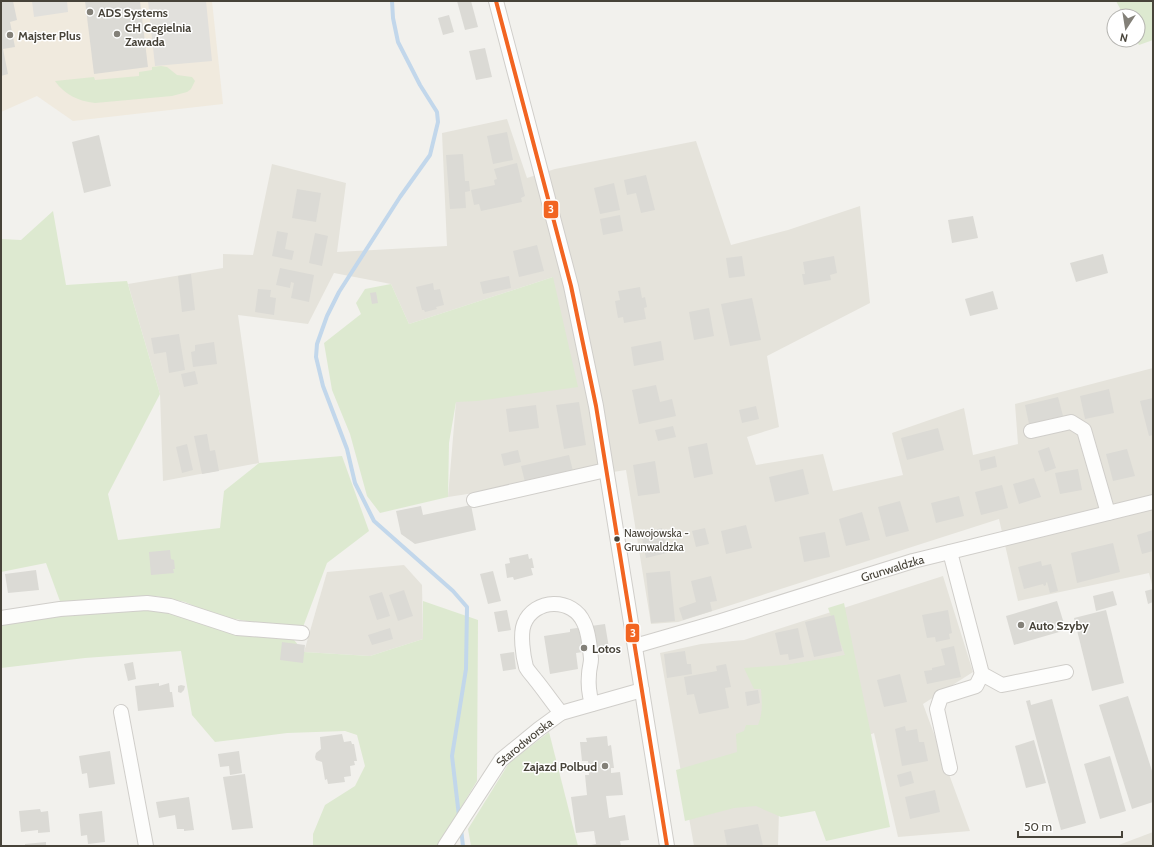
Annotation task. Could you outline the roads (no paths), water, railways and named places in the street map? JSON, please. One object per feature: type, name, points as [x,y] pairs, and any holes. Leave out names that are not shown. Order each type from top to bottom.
[{"type":"street","points":[[496,1],[571,286],[596,406],[667,846]]},
{"type":"street","points":[[1031,431],[1071,422],[1084,430],[1108,513]]},
{"type":"street","points":[[474,500],[606,470]]},
{"type":"street","name":"Grunwaldzka","points":[[635,646],[718,622],[912,561],[1153,502]]},
{"type":"street","points":[[950,552],[982,674],[976,686],[941,697],[937,709],[950,768]]},
{"type":"street","points":[[1,618],[60,609],[147,603],[170,606],[237,628],[302,632]]},
{"type":"street","points":[[561,713],[526,668],[522,641],[524,624],[528,617],[542,606],[550,604],[566,606],[574,610],[584,623],[591,660],[589,674],[592,704]]},
{"type":"street","points":[[982,674],[1002,685],[1066,672]]},
{"type":"street","name":"Starodworska","points":[[448,842],[500,760],[561,713],[642,690]]},
{"type":"street","points":[[121,712],[146,846]]},
{"type":"waterway","points":[[392,1],[393,18],[398,42],[420,85],[437,112],[438,122],[430,155],[400,197],[339,292],[327,316],[317,344],[316,357],[323,386],[347,449],[355,483],[374,521],[453,591],[467,607],[466,669],[452,756],[459,816]]},
{"type":"waterway","points":[[461,829],[463,846]]},
{"type":"place","name":"ADS Systems","points":[[90,12]]},
{"type":"place","name":"CH Cegielnia Zawada","points":[[117,34]]},
{"type":"place","name":"Majster Plus","points":[[10,35]]},
{"type":"place","name":"Nawojowska - Grunwaldzka","points":[[617,539]]},
{"type":"place","name":"Auto Szyby","points":[[1021,625]]},
{"type":"place","name":"Lotos","points":[[584,648]]},
{"type":"place","name":"Zajazd Polbud","points":[[605,766]]}]
